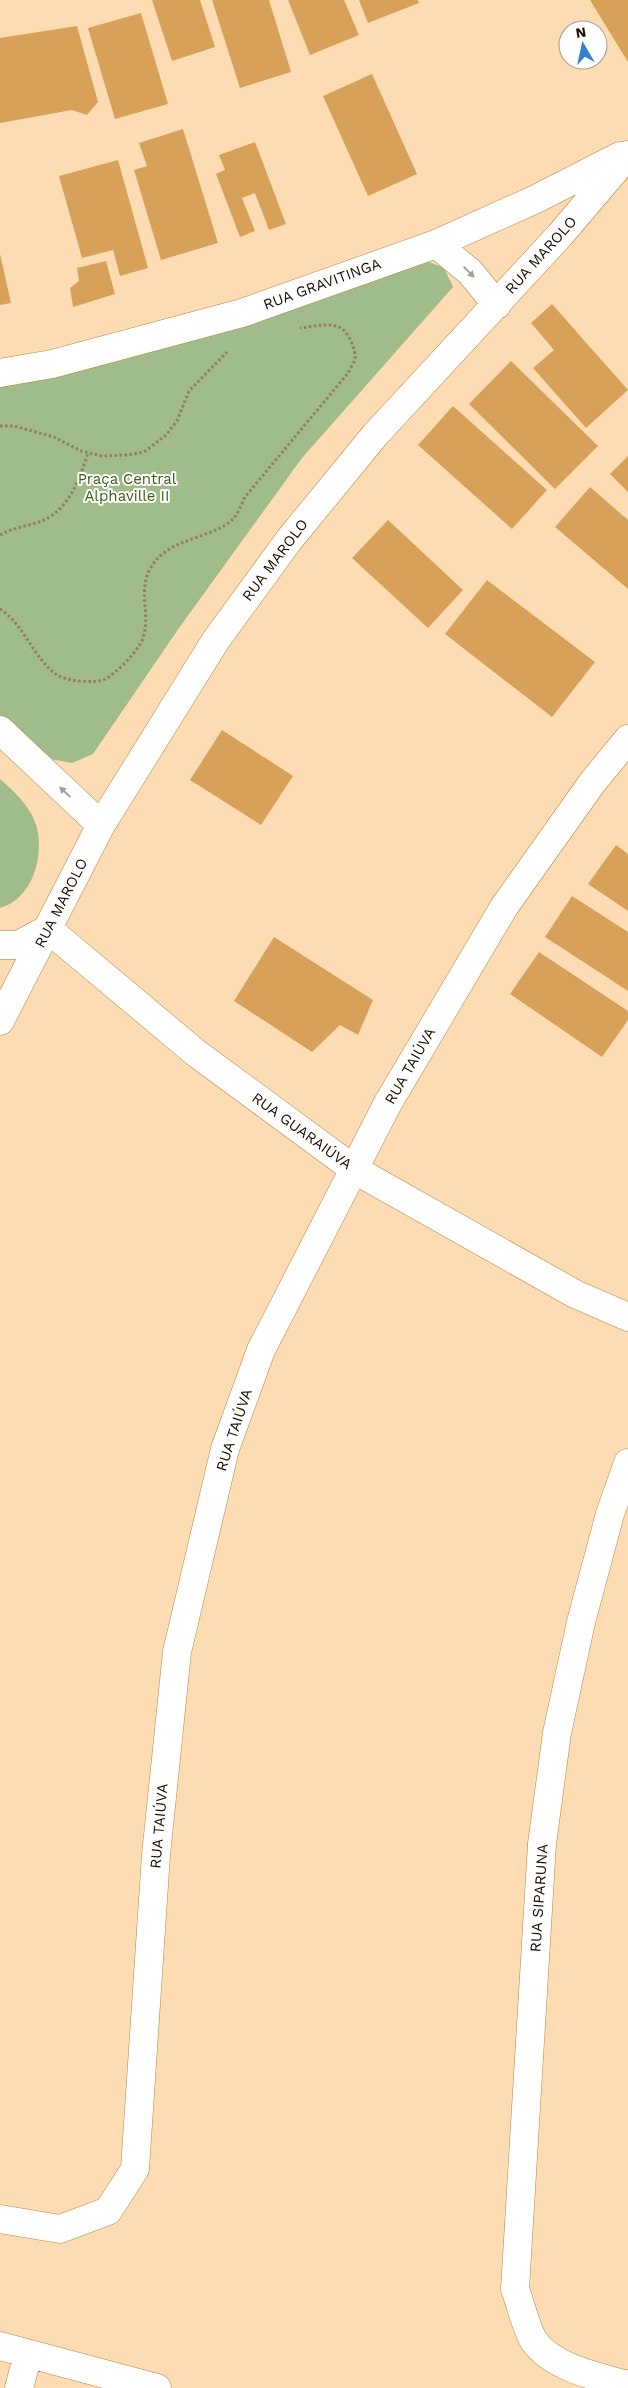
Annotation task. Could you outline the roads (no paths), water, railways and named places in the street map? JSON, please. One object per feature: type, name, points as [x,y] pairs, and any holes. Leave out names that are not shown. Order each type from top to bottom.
[{"type":"street","name":"RUA GRAVITINGA","points":[[0,373],[52,364],[242,312],[436,244],[536,199],[628,153]]},
{"type":"street","name":"RUA MAROLO","points":[[0,1021],[101,825],[216,640],[289,540],[375,435],[496,305],[628,153]]},
{"type":"street","points":[[436,244],[470,272],[496,305]]},
{"type":"street","points":[[0,730],[101,825]]},
{"type":"street","name":"RUA TAIÚVA","points":[[0,2219],[60,2229],[108,2211],[135,2169],[156,1855],[179,1642],[225,1450],[261,1350],[388,1103],[504,907],[592,783],[628,739]]},
{"type":"street","points":[[0,945],[18,945],[48,929]]},
{"type":"street","name":"RUA GUARAIÚVA","points":[[48,929],[196,1053],[355,1170],[575,1294],[628,1317]]},
{"type":"street","name":"RUA SIPARUNA","points":[[628,1462],[610,1514],[581,1622],[556,1733],[542,1844],[515,2289],[534,2340],[557,2361],[588,2374],[628,2385]]},
{"type":"street","points":[[0,2346],[157,2388]]},
{"type":"street","points":[[19,2388],[28,2354]]},
{"type":"park label","name":"Praça Central Alphaville II","points":[[127,488]]}]
